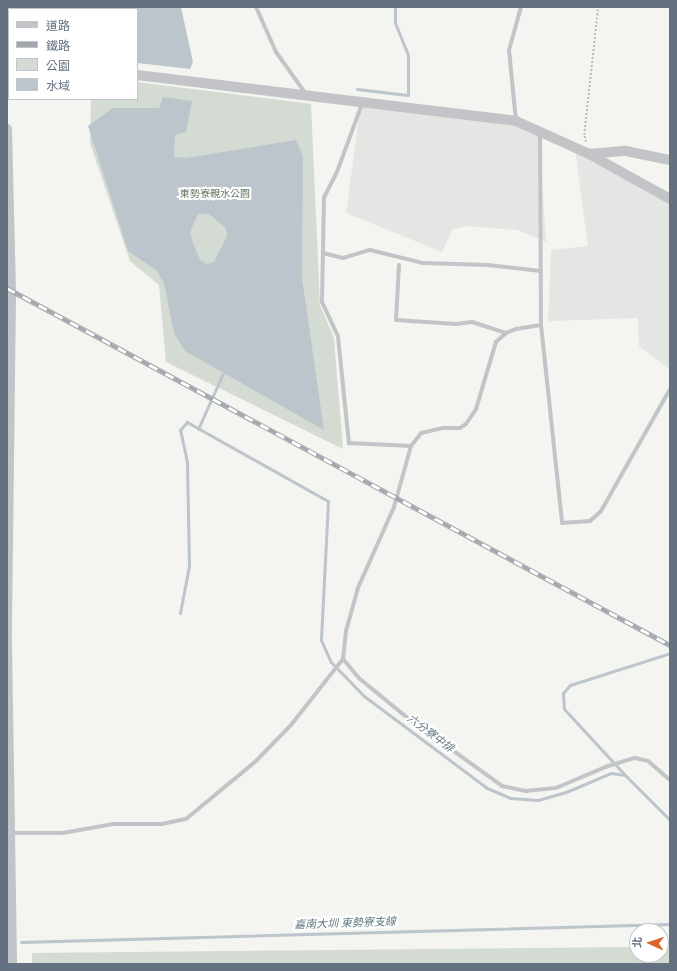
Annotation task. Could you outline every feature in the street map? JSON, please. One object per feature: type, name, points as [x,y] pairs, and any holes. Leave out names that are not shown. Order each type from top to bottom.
[{"type":"street","points":[[138,75],[516,121],[540,130],[589,154],[670,199]]},
{"type":"street","points":[[7,129],[9,296],[7,642],[10,833],[9,912],[12,964]]},
{"type":"street","points":[[589,154],[626,151],[670,160]]},
{"type":"lane","points":[[256,7],[276,52],[307,96]]},
{"type":"lane","points":[[516,121],[509,50],[521,7]]},
{"type":"lane","points":[[362,102],[337,172],[324,197],[323,308],[338,337],[349,443],[411,446]]},
{"type":"lane","points":[[540,130],[542,325],[562,523],[590,521],[601,511],[670,389]]},
{"type":"lane","points":[[323,253],[343,258],[370,250],[423,263],[488,265],[541,271]]},
{"type":"lane","points":[[399,265],[396,320],[456,324],[472,322],[506,333]]},
{"type":"lane","points":[[10,833],[63,833],[113,824],[162,824],[186,819],[256,762],[291,725],[342,660],[346,631],[358,588],[394,507],[411,446],[421,433],[443,428],[460,428],[466,424],[476,409],[496,342],[506,333],[524,327],[542,325]]},
{"type":"lane","points":[[342,660],[360,680],[404,716],[502,786],[526,791],[556,788],[608,766],[635,758],[648,761],[670,780]]},
{"type":"path","points":[[589,154],[584,135],[598,7]]},
{"type":"shaded area","points":[[361,103],[490,117],[539,131],[546,242],[517,230],[468,226],[453,229],[442,252],[346,213]]},
{"type":"shaded area","points":[[575,149],[670,202],[670,370],[639,346],[638,318],[548,321],[551,250],[588,246]]},
{"type":"green space","name":"東勢寮親水公園","points":[[138,82],[311,104],[320,305],[334,338],[343,449],[166,362],[159,285],[130,261],[90,143],[91,100],[138,100]]},
{"type":"green space","points":[[629,947],[629,963],[669,963],[670,947],[670,964],[32,964],[32,953]]},
{"type":"water","points":[[181,7],[193,62],[190,69],[138,63],[138,8],[129,8]]},
{"type":"water","name":"東勢寮親水公園","points":[[163,97],[192,101],[186,132],[175,135],[174,157],[186,158],[296,140],[303,156],[302,278],[324,430],[185,351],[174,333],[164,283],[157,271],[128,251],[88,126],[113,108],[159,108]],"holes":[[[198,214],[209,214],[226,228],[227,236],[214,262],[206,264],[200,260],[190,232]]]},
{"type":"waterway","points":[[357,89],[408,95],[408,55],[395,23],[395,7]]},
{"type":"waterway","points":[[198,429],[223,373]]},
{"type":"waterway","name":"六分寮中排","points":[[180,613],[189,566],[187,462],[180,430],[187,422],[328,501],[321,640],[331,662],[364,696],[487,788],[510,798],[538,800],[566,792],[611,773],[625,775],[670,820]]},
{"type":"waterway","points":[[625,775],[564,709],[563,693],[570,685],[670,653]]},
{"type":"waterway","name":"嘉南大圳 東勢寮支線","points":[[21,942],[670,924]]},
{"type":"railway","points":[[7,288],[670,645]]}]
